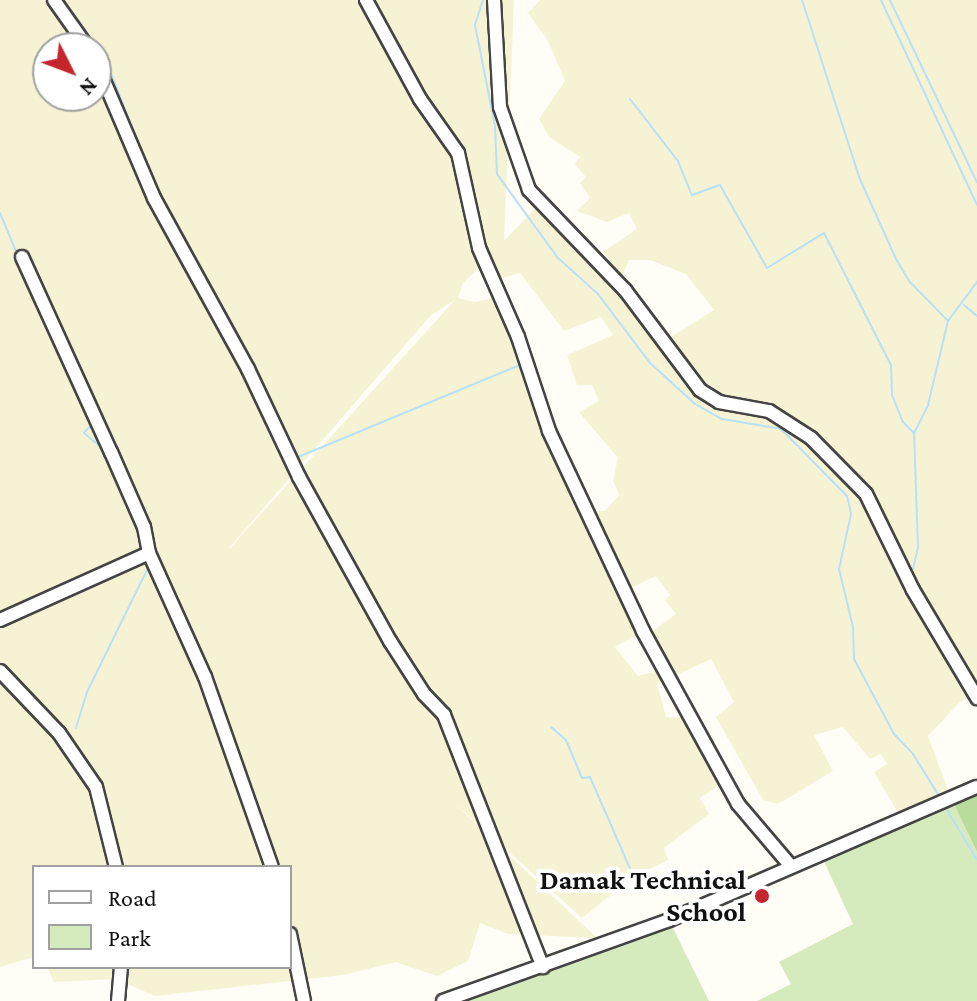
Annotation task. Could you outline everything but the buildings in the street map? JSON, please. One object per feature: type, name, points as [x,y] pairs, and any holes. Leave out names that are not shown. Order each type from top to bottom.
[{"type":"street","points":[[54,0],[77,32]]},
{"type":"street","points":[[366,0],[420,99],[458,153],[479,248],[518,337],[549,431],[643,631],[738,804],[790,865]]},
{"type":"street","points":[[494,0],[500,107],[529,190],[625,290],[700,390],[719,402],[769,411],[811,438],[866,494],[913,590],[977,698]]},
{"type":"street","points":[[112,100],[154,198],[248,369],[299,477],[390,641],[444,715],[543,967]]},
{"type":"street","points":[[22,257],[117,465],[149,553],[205,677],[271,865]]},
{"type":"street","points":[[0,620],[149,553]]},
{"type":"street","points":[[0,671],[59,733],[96,787],[116,865]]},
{"type":"street","points":[[443,1001],[695,909],[790,865],[977,787]]},
{"type":"street","points":[[292,944],[304,1001]]},
{"type":"street","points":[[118,1001],[121,969]]},
{"type":"shaded area","points":[[0,0],[514,0],[504,241],[541,202],[666,340],[714,310],[686,274],[650,260],[629,260],[622,277],[603,252],[637,229],[629,213],[607,222],[577,211],[590,198],[580,183],[586,177],[575,164],[580,157],[549,137],[539,119],[565,81],[548,41],[528,13],[540,0],[977,0],[977,693],[960,702],[928,736],[951,798],[900,816],[874,772],[887,764],[881,754],[870,759],[843,727],[814,735],[833,771],[778,804],[763,800],[716,717],[734,702],[711,659],[657,684],[666,717],[688,718],[719,785],[700,798],[709,814],[664,848],[668,860],[626,881],[621,872],[607,875],[612,894],[582,918],[451,800],[597,938],[508,934],[480,923],[468,961],[437,976],[396,962],[343,975],[155,996],[116,979],[54,982],[48,969],[292,969],[292,865],[32,865],[32,958],[0,967]],"holes":[[[485,262],[494,280],[520,273],[564,331],[601,317],[613,335],[567,355],[577,385],[592,385],[599,401],[579,412],[618,458],[613,480],[619,495],[605,511],[586,512],[501,296],[475,302],[458,298],[463,283]],[[455,300],[230,548],[431,315]],[[656,576],[670,595],[665,600],[676,614],[646,636],[658,663],[654,672],[638,676],[615,647],[643,631],[624,591]]]},
{"type":"green space","points":[[977,789],[977,852],[952,800]]},
{"type":"green space","points":[[952,800],[977,852],[977,1001],[757,1001],[791,984],[779,962],[853,924],[820,853]]},
{"type":"green space","points":[[669,920],[709,1001],[457,1001]]},
{"type":"waterway","points":[[483,0],[475,25],[495,126],[497,174],[557,257],[598,294],[650,363],[695,404],[722,419],[781,429],[847,496],[851,514],[839,569],[853,627],[854,659],[894,734],[913,754],[939,796]]},
{"type":"waterway","points":[[802,0],[859,177],[896,259],[910,282],[948,321]]},
{"type":"waterway","points":[[881,0],[977,205]]},
{"type":"waterway","points":[[890,0],[977,182]]},
{"type":"waterway","points":[[67,8],[110,71],[160,198]]},
{"type":"waterway","points":[[630,99],[678,161],[692,195],[720,185],[767,268],[824,233],[891,365],[892,395],[903,422],[914,433]]},
{"type":"waterway","points":[[166,207],[219,303]]},
{"type":"waterway","points":[[0,213],[18,256]]},
{"type":"waterway","points":[[913,569],[918,547],[914,433],[928,405],[948,321],[977,282]]},
{"type":"waterway","points":[[964,305],[977,316]]},
{"type":"waterway","points":[[254,368],[298,457],[522,364]]},
{"type":"waterway","points":[[68,372],[84,405]]},
{"type":"waterway","points":[[92,424],[84,433],[103,449]]},
{"type":"waterway","points":[[76,728],[87,692],[149,566]]},
{"type":"waterway","points":[[551,727],[566,740],[582,778],[590,777],[632,873],[624,877]]},
{"type":"waterway","points":[[947,810],[977,860]]},
{"type":"place","name":"Damak Technical School","points":[[762,896]]}]
